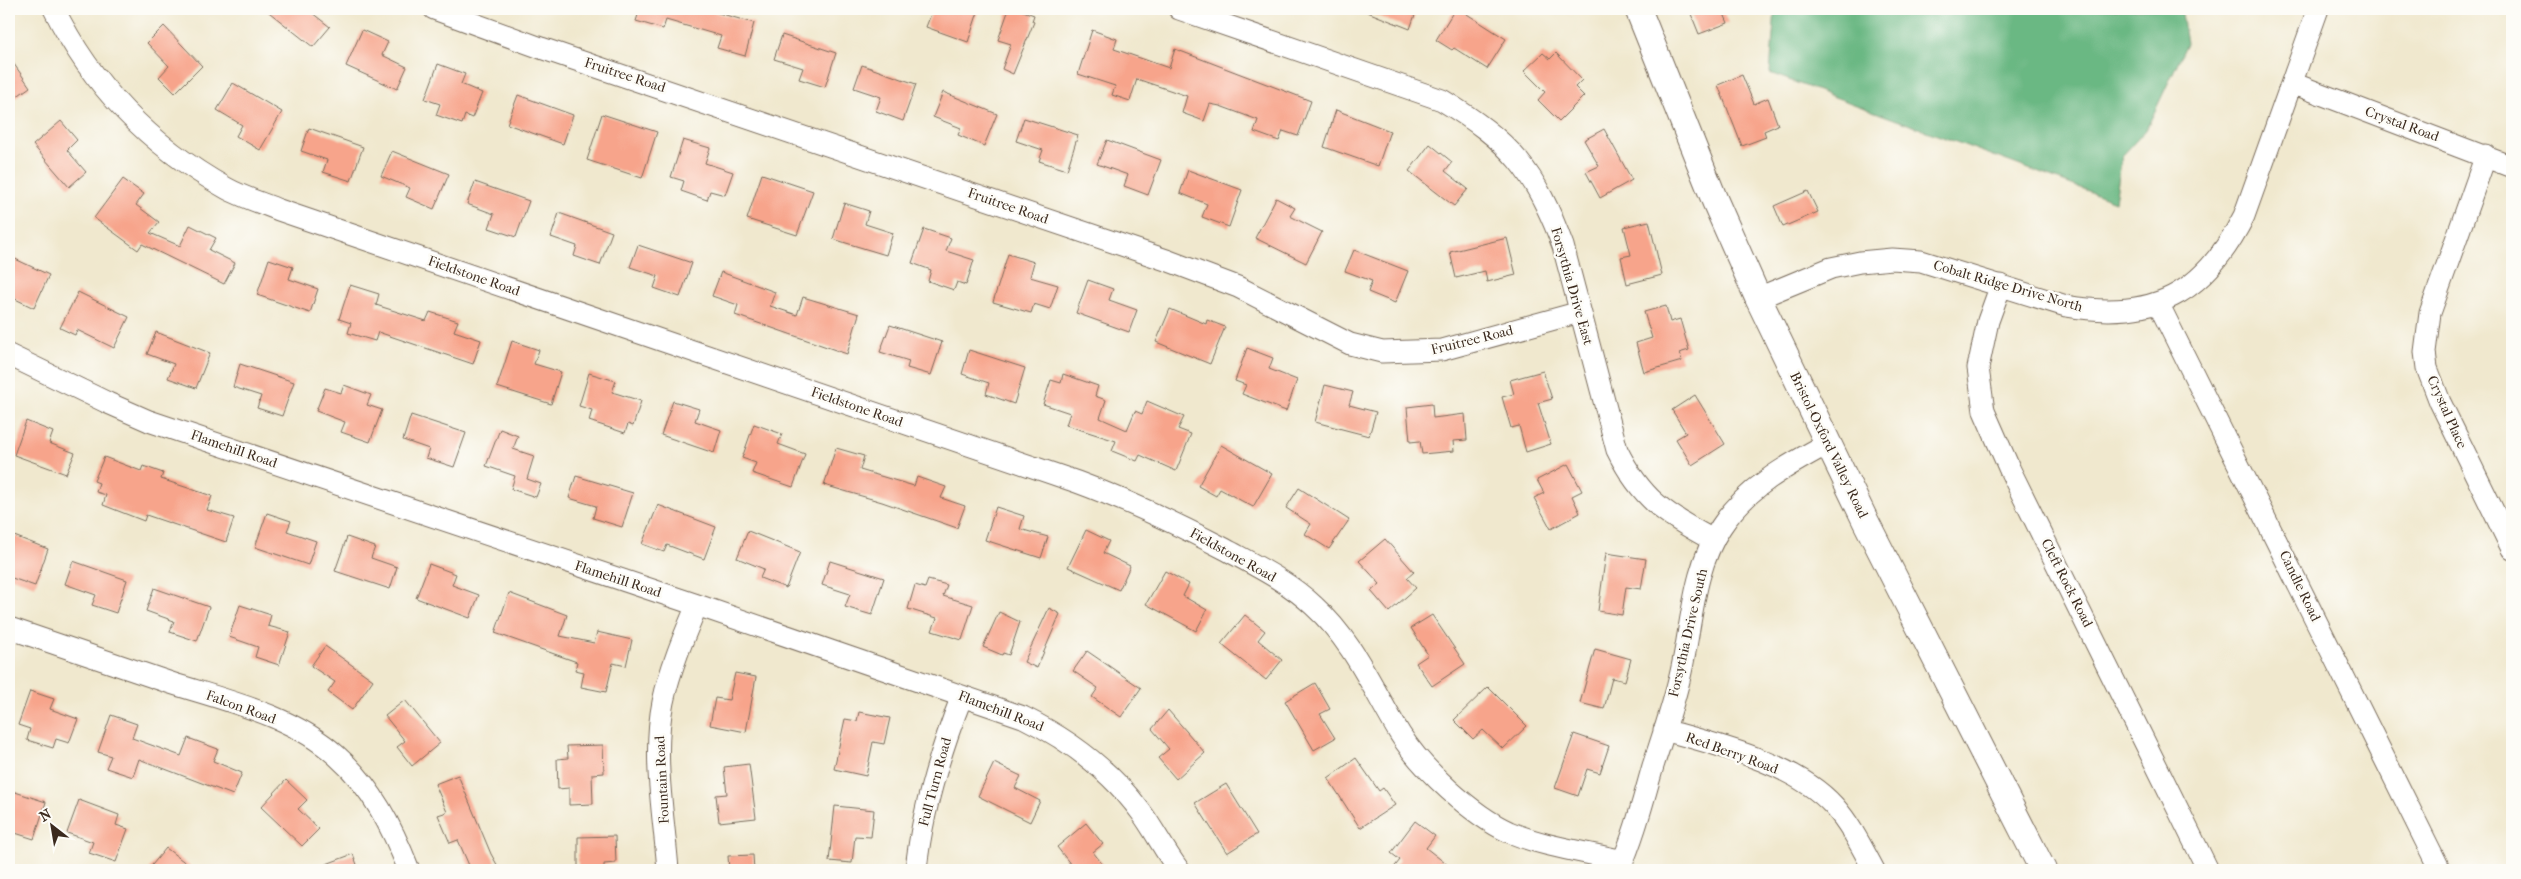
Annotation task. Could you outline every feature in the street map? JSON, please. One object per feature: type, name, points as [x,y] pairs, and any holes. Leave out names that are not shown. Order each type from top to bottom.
[{"type":"main road","name":"Bristol-Oxford Valley Road","points":[[1638,9],[1715,201],[1758,298],[1827,444],[2043,870]]},
{"type":"street","name":"Fieldstone Road","points":[[54,9],[68,38],[85,64],[134,121],[159,144],[228,189],[279,210],[1077,482],[1161,516],[1249,562],[1289,586],[1314,606],[1340,633],[1358,659],[1400,734],[1415,756],[1457,797],[1509,832],[1621,866]]},
{"type":"street","name":"Fruitree Road","points":[[434,9],[541,48],[1169,261],[1238,287],[1350,344],[1382,352],[1431,352],[1580,312]]},
{"type":"street","name":"Forsythia Drive East","points":[[1179,9],[1414,88],[1442,100],[1479,122],[1502,141],[1523,165],[1552,215],[1563,246],[1616,450],[1627,472],[1639,488],[1660,508],[1713,540]]},
{"type":"street","name":"Cobalt Ridge Drive North","points":[[1758,298],[1831,268],[1860,262],[1892,259],[1921,261],[2066,306],[2088,310],[2130,310],[2158,303],[2194,284],[2229,246],[2244,216],[2318,9]]},
{"type":"street","name":"Crystal Road","points":[[2292,83],[2512,166]]},
{"type":"street","name":"Crystal Place","points":[[2486,155],[2430,313],[2425,352],[2428,368],[2440,402],[2512,549]]},
{"type":"street","name":"Cleft Rock Road","points":[[2001,285],[1978,359],[1984,411],[2010,470],[2208,870]]},
{"type":"street","name":"Candle Road","points":[[2158,303],[2440,870]]},
{"type":"street","name":"Flamehill Road","points":[[9,355],[149,421],[697,605],[962,696],[1039,725],[1055,733],[1091,759],[1114,780],[1141,812],[1179,870]]},
{"type":"street","name":"Forsythia Drive South","points":[[1621,866],[1681,673],[1698,584],[1713,540],[1722,525],[1762,483],[1790,464],[1827,444]]},
{"type":"street","name":"Fountain Road","points":[[668,870],[659,762],[660,724],[663,702],[677,654],[697,605]]},
{"type":"street","name":"Falcon Road","points":[[9,628],[260,712],[314,738],[354,771],[376,800],[391,826],[410,870]]},
{"type":"street","name":"Full Turn Road","points":[[916,870],[932,785],[942,748],[962,696]]},
{"type":"street","name":"Red Berry Road","points":[[1664,730],[1756,759],[1818,791],[1845,819],[1874,870]]},
{"type":"green space","points":[[1775,9],[2181,9],[2187,43],[2146,130],[2122,156],[2115,201],[1770,73]]},
{"type":"building","points":[[265,9],[307,9],[330,27],[313,47]]},
{"type":"building","points":[[640,9],[704,9],[754,23],[745,56],[717,48],[721,36],[666,20],[663,29],[636,21]]},
{"type":"building","points":[[933,9],[979,9],[968,42],[926,27]]},
{"type":"building","points":[[1009,9],[1018,9],[1034,15],[1032,21],[1034,22],[1013,74],[1002,69],[1011,44],[998,40]]},
{"type":"building","points":[[1360,9],[1417,9],[1410,29]]},
{"type":"building","points":[[1455,9],[1459,9],[1506,39],[1487,69],[1454,48],[1452,50],[1436,40]]},
{"type":"building","points":[[1689,9],[1722,9],[1728,23],[1699,34]]},
{"type":"building","points":[[164,26],[202,66],[175,93],[159,77],[169,66],[147,43]]},
{"type":"building","points":[[362,30],[388,42],[382,55],[407,67],[397,89],[346,66]]},
{"type":"building","points":[[1092,30],[1117,39],[1114,49],[1169,68],[1175,49],[1311,101],[1298,136],[1283,131],[1279,141],[1254,132],[1258,120],[1210,104],[1204,121],[1182,113],[1187,96],[1137,79],[1130,101],[1112,95],[1115,86],[1078,74]]},
{"type":"building","points":[[782,35],[836,53],[825,87],[799,79],[803,68],[774,59]]},
{"type":"building","points":[[1543,53],[1550,59],[1556,53],[1582,80],[1575,87],[1584,96],[1559,121],[1538,100],[1545,92],[1524,71]]},
{"type":"building","points":[[9,57],[30,87],[9,102]]},
{"type":"building","points":[[438,64],[465,74],[461,84],[482,93],[472,118],[465,115],[462,124],[436,115],[440,104],[425,99]]},
{"type":"building","points":[[862,65],[916,84],[903,121],[876,111],[881,97],[854,88]]},
{"type":"building","points":[[1742,75],[1754,104],[1768,98],[1778,125],[1764,131],[1766,137],[1742,146],[1718,85]]},
{"type":"building","points":[[233,83],[282,112],[260,150],[236,136],[242,125],[217,110]]},
{"type":"building","points":[[943,92],[997,114],[984,146],[958,135],[961,128],[933,117]]},
{"type":"building","points":[[518,95],[573,115],[563,144],[507,124]]},
{"type":"building","points":[[1336,110],[1390,131],[1378,166],[1324,147]]},
{"type":"building","points":[[602,114],[657,132],[642,178],[587,160]]},
{"type":"building","points":[[1024,118],[1078,135],[1067,170],[1039,161],[1043,150],[1016,141]]},
{"type":"building","points":[[61,121],[77,140],[67,150],[86,172],[69,187],[33,145]]},
{"type":"building","points":[[309,128],[363,147],[351,181],[323,172],[327,160],[301,151]]},
{"type":"building","points":[[1604,129],[1632,180],[1600,198],[1586,172],[1599,166],[1584,140]]},
{"type":"building","points":[[683,140],[710,148],[705,163],[733,172],[725,195],[710,191],[707,200],[681,191],[684,181],[671,177]]},
{"type":"building","points":[[1107,140],[1161,160],[1148,195],[1124,186],[1128,175],[1097,164]]},
{"type":"building","points":[[1430,144],[1452,162],[1445,171],[1468,189],[1454,206],[1409,171]]},
{"type":"building","points":[[392,151],[449,174],[434,209],[406,197],[410,188],[381,176]]},
{"type":"building","points":[[1188,170],[1242,190],[1229,227],[1202,217],[1207,204],[1180,193]]},
{"type":"building","points":[[762,174],[813,191],[797,235],[747,219]]},
{"type":"building","points":[[123,179],[144,194],[136,205],[159,222],[150,233],[180,246],[190,225],[216,238],[209,250],[235,263],[224,284],[142,244],[138,250],[94,218]]},
{"type":"building","points":[[475,182],[529,201],[516,237],[489,228],[494,214],[467,204]]},
{"type":"building","points":[[1808,191],[1818,212],[1783,227],[1774,206]]},
{"type":"building","points":[[1276,198],[1295,208],[1290,216],[1322,232],[1306,263],[1255,238]]},
{"type":"building","points":[[844,203],[869,211],[865,224],[893,233],[886,255],[833,239]]},
{"type":"building","points":[[559,213],[612,232],[600,265],[574,256],[577,246],[551,237]]},
{"type":"building","points":[[1649,221],[1662,275],[1627,284],[1621,257],[1631,255],[1624,227]]},
{"type":"building","points":[[924,229],[951,238],[946,251],[974,260],[966,285],[957,282],[954,290],[928,281],[931,270],[912,263]]},
{"type":"building","points":[[1507,238],[1516,275],[1487,282],[1485,271],[1456,278],[1450,252]]},
{"type":"building","points":[[638,245],[692,263],[680,297],[654,288],[658,276],[630,267]]},
{"type":"building","points":[[1354,250],[1408,271],[1395,303],[1368,292],[1372,281],[1345,271]]},
{"type":"building","points":[[1008,254],[1034,262],[1030,277],[1058,285],[1050,309],[1034,304],[1031,313],[993,302]]},
{"type":"building","points":[[9,256],[49,275],[34,308],[9,296]]},
{"type":"building","points":[[269,259],[293,267],[289,279],[318,289],[310,313],[257,295]]},
{"type":"building","points":[[721,272],[775,292],[770,306],[797,315],[803,297],[859,314],[847,354],[735,315],[738,305],[712,296]]},
{"type":"building","points":[[1088,280],[1113,289],[1109,300],[1137,310],[1129,332],[1076,313]]},
{"type":"building","points":[[350,285],[379,294],[376,305],[426,321],[430,312],[458,321],[454,331],[481,340],[473,364],[378,332],[375,341],[348,333],[351,323],[339,319]]},
{"type":"building","points":[[78,292],[129,317],[114,348],[77,330],[75,335],[60,328]]},
{"type":"building","points":[[1666,306],[1670,322],[1680,319],[1689,350],[1679,353],[1682,361],[1644,372],[1636,343],[1652,338],[1644,312]]},
{"type":"building","points":[[1170,309],[1206,324],[1207,320],[1225,327],[1210,364],[1156,342]]},
{"type":"building","points":[[890,325],[942,342],[931,375],[907,368],[909,361],[880,352]]},
{"type":"building","points":[[156,332],[210,353],[196,388],[168,378],[174,364],[147,354]]},
{"type":"building","points":[[512,341],[539,350],[534,364],[561,372],[551,404],[497,387]]},
{"type":"building","points":[[1247,348],[1273,358],[1269,369],[1297,380],[1286,411],[1242,394],[1246,385],[1235,381]]},
{"type":"building","points":[[969,350],[1025,368],[1014,404],[986,394],[989,383],[962,374]]},
{"type":"building","points":[[240,364],[294,382],[282,416],[257,408],[261,396],[233,387]]},
{"type":"building","points":[[1543,371],[1552,399],[1538,403],[1551,444],[1526,452],[1519,426],[1511,428],[1502,397],[1514,394],[1510,380]]},
{"type":"building","points":[[589,373],[616,381],[612,392],[641,401],[633,426],[628,424],[625,433],[589,421],[592,410],[579,406]]},
{"type":"building","points":[[1063,374],[1098,386],[1095,396],[1106,400],[1100,418],[1127,430],[1135,411],[1142,414],[1147,401],[1184,417],[1178,429],[1191,434],[1176,471],[1140,455],[1137,461],[1112,451],[1116,441],[1066,425],[1070,413],[1043,404],[1051,380],[1061,383]]},
{"type":"building","points":[[344,385],[371,395],[367,405],[382,410],[370,442],[341,432],[345,422],[316,411],[325,388],[341,393]]},
{"type":"building","points":[[1325,385],[1353,392],[1349,405],[1376,412],[1369,436],[1315,422]]},
{"type":"building","points":[[1695,395],[1725,444],[1692,465],[1676,439],[1686,433],[1672,410]]},
{"type":"building","points":[[673,401],[699,409],[695,421],[721,430],[714,453],[661,435]]},
{"type":"building","points":[[1432,404],[1433,418],[1465,414],[1467,440],[1453,441],[1454,451],[1422,454],[1420,441],[1410,442],[1407,407]]},
{"type":"building","points":[[411,415],[466,433],[454,467],[426,458],[429,449],[403,440]]},
{"type":"building","points":[[26,421],[53,432],[49,443],[75,453],[66,474],[14,455]]},
{"type":"building","points":[[754,424],[782,434],[778,444],[805,454],[793,487],[752,473],[756,463],[742,458]]},
{"type":"building","points":[[500,429],[518,436],[513,449],[534,456],[527,479],[541,484],[536,497],[511,489],[515,476],[486,466]]},
{"type":"building","points":[[1221,445],[1272,474],[1253,507],[1220,489],[1216,496],[1198,486]]},
{"type":"building","points":[[836,448],[864,456],[860,470],[914,486],[917,477],[946,487],[941,498],[965,506],[957,528],[882,502],[824,485]]},
{"type":"building","points":[[104,457],[141,471],[143,466],[163,473],[161,479],[212,496],[207,510],[234,518],[226,542],[146,515],[144,521],[103,505],[106,495],[96,492],[99,483],[94,481]]},
{"type":"building","points":[[1568,464],[1582,491],[1572,496],[1580,513],[1551,529],[1534,498],[1544,493],[1537,480]]},
{"type":"building","points":[[576,476],[633,493],[622,527],[593,518],[596,506],[569,498]]},
{"type":"building","points":[[1299,488],[1349,520],[1329,549],[1305,534],[1311,524],[1286,508]]},
{"type":"building","points":[[658,505],[716,527],[704,559],[667,545],[664,552],[642,544]]},
{"type":"building","points":[[996,507],[1024,516],[1020,529],[1048,537],[1041,558],[985,540]]},
{"type":"building","points":[[267,513],[291,521],[287,531],[316,541],[308,565],[255,547]]},
{"type":"building","points":[[1086,530],[1109,541],[1103,553],[1130,566],[1119,590],[1068,567]]},
{"type":"building","points":[[748,531],[800,552],[786,588],[760,578],[764,569],[737,558]]},
{"type":"building","points":[[9,534],[48,549],[35,586],[9,577]]},
{"type":"building","points":[[347,537],[375,547],[371,558],[397,567],[390,589],[335,571]]},
{"type":"building","points":[[1385,539],[1414,572],[1407,578],[1416,588],[1389,612],[1371,591],[1380,584],[1359,561]]},
{"type":"building","points":[[1606,553],[1646,559],[1641,589],[1626,587],[1622,615],[1598,611]]},
{"type":"building","points":[[73,561],[127,580],[116,613],[92,605],[96,595],[65,584]]},
{"type":"building","points":[[830,561],[884,578],[872,615],[845,607],[850,594],[822,585]]},
{"type":"building","points":[[429,564],[456,574],[452,585],[479,595],[470,618],[416,598]]},
{"type":"building","points":[[1165,571],[1189,584],[1183,596],[1207,610],[1196,631],[1146,604]]},
{"type":"building","points":[[928,580],[947,585],[943,596],[973,605],[962,640],[932,631],[937,618],[908,609],[915,585],[925,588]]},
{"type":"building","points":[[154,588],[209,607],[197,641],[170,632],[174,621],[146,611]]},
{"type":"building","points":[[509,593],[567,615],[560,636],[594,643],[597,632],[632,640],[626,666],[613,663],[606,692],[581,687],[584,672],[575,670],[577,662],[495,633]]},
{"type":"building","points":[[240,605],[271,615],[268,626],[290,632],[279,665],[255,657],[258,647],[229,637]]},
{"type":"building","points":[[1049,608],[1060,614],[1037,668],[1024,662]]},
{"type":"building","points":[[999,612],[1020,622],[1009,655],[1003,653],[1002,655],[983,647]]},
{"type":"building","points":[[1245,615],[1265,631],[1258,640],[1282,660],[1266,680],[1221,644]]},
{"type":"building","points":[[1432,615],[1465,664],[1432,686],[1416,663],[1428,655],[1411,628]]},
{"type":"building","points":[[325,646],[373,680],[352,710],[328,692],[335,682],[311,666]]},
{"type":"building","points":[[1595,649],[1631,659],[1625,681],[1612,678],[1604,709],[1580,703]]},
{"type":"building","points":[[1087,651],[1141,688],[1121,717],[1092,697],[1098,688],[1073,671]]},
{"type":"building","points":[[735,673],[756,677],[746,732],[710,725],[715,698],[729,700]]},
{"type":"building","points":[[1315,683],[1330,709],[1320,714],[1335,738],[1314,750],[1285,701]]},
{"type":"building","points":[[1488,687],[1527,726],[1503,749],[1483,730],[1473,739],[1454,720]]},
{"type":"building","points":[[30,691],[54,699],[50,709],[78,719],[69,743],[56,739],[53,748],[27,740],[30,729],[18,725]]},
{"type":"building","points":[[405,700],[440,743],[412,766],[397,747],[405,741],[385,716]]},
{"type":"building","points":[[1168,710],[1205,753],[1176,779],[1158,758],[1169,749],[1152,729]]},
{"type":"building","points":[[859,712],[890,718],[884,744],[873,742],[866,776],[834,769],[845,719],[857,721]]},
{"type":"building","points":[[111,715],[137,724],[132,738],[181,756],[188,738],[218,749],[213,761],[242,773],[233,795],[139,759],[133,777],[106,768],[111,756],[98,752]]},
{"type":"building","points":[[1574,734],[1609,746],[1600,773],[1587,769],[1578,796],[1555,788]]},
{"type":"building","points":[[603,745],[604,773],[592,774],[593,804],[569,805],[569,788],[558,789],[557,759],[568,758],[567,746]]},
{"type":"building","points":[[1356,758],[1379,791],[1383,788],[1395,805],[1360,828],[1328,778]]},
{"type":"building","points":[[994,763],[1021,776],[1015,788],[1040,801],[1030,822],[978,796]]},
{"type":"building","points":[[749,764],[756,818],[719,822],[716,795],[727,794],[724,767]]},
{"type":"building","points":[[458,775],[491,854],[500,870],[471,870],[458,840],[450,843],[438,815],[447,812],[435,784]]},
{"type":"building","points":[[286,780],[307,800],[298,809],[319,829],[302,846],[261,807]]},
{"type":"building","points":[[1226,784],[1257,834],[1227,853],[1195,803]]},
{"type":"building","points":[[9,790],[46,802],[34,839],[9,831]]},
{"type":"building","points":[[79,800],[119,815],[116,825],[128,829],[116,862],[89,853],[93,842],[67,833]]},
{"type":"building","points":[[835,806],[874,810],[871,837],[855,836],[852,863],[829,861]]},
{"type":"building","points":[[1415,821],[1435,836],[1426,848],[1454,870],[1392,870],[1400,860],[1391,853]]},
{"type":"building","points":[[1086,823],[1103,844],[1093,852],[1107,870],[1075,870],[1057,847]]},
{"type":"building","points":[[615,836],[616,863],[604,864],[604,870],[578,870],[578,837]]},
{"type":"building","points":[[166,848],[195,870],[148,870]]},
{"type":"building","points":[[353,854],[359,870],[313,869]]},
{"type":"building","points":[[753,855],[754,870],[729,870],[728,856]]}]
